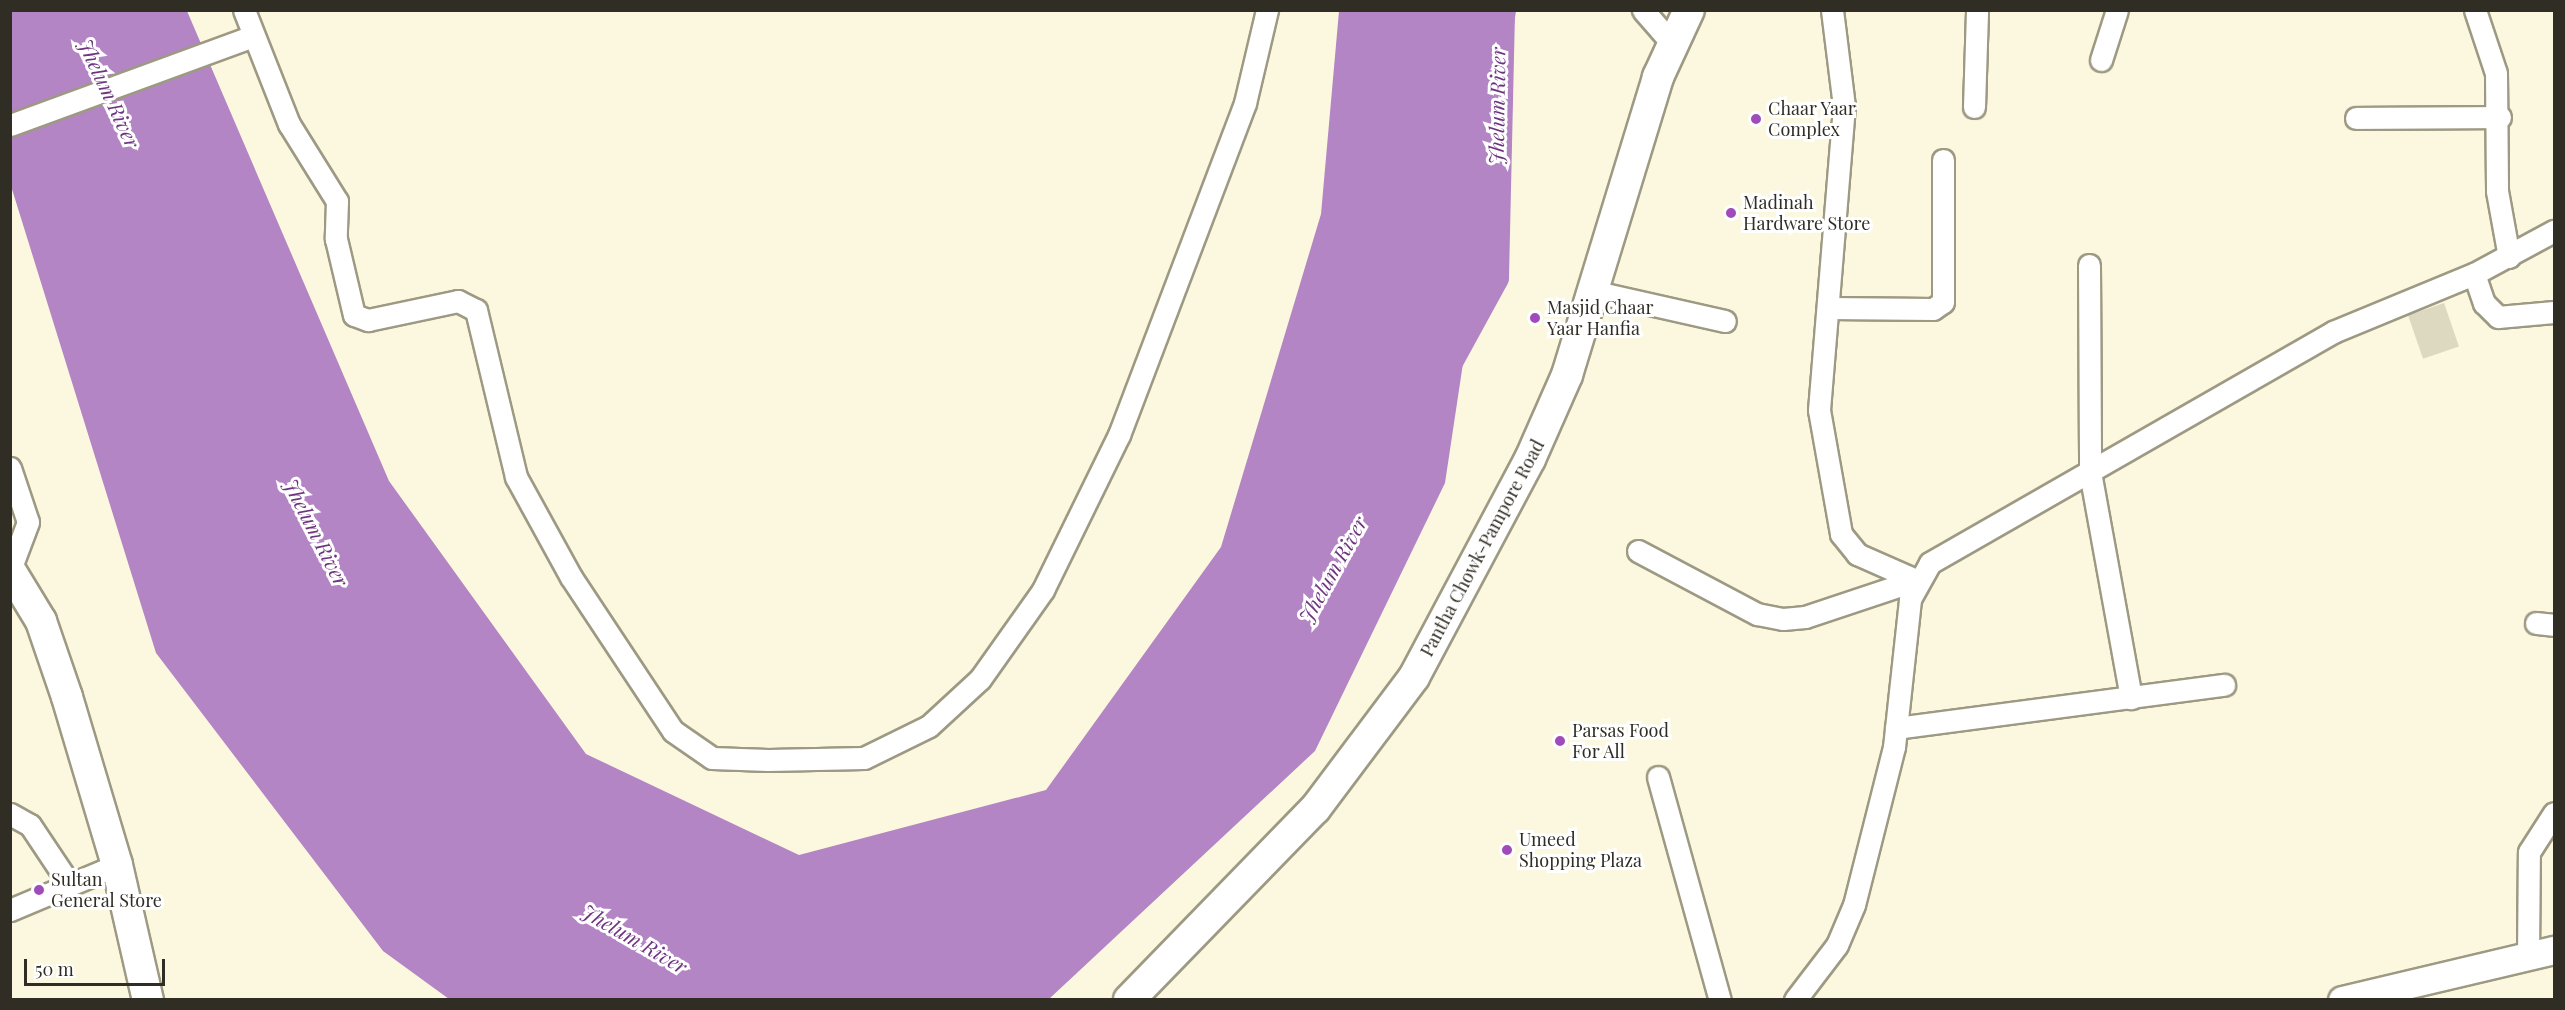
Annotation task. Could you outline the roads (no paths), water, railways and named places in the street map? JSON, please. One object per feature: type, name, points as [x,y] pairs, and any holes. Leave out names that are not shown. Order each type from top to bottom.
[{"type":"main road","name":"Pantha Chowk-Pampore Road","points":[[1129,999],[1315,809],[1414,676],[1530,459],[1596,292],[1670,41],[1689,10]]},
{"type":"main road","points":[[10,570],[41,621],[117,865],[148,999]]},
{"type":"street","points":[[244,10],[289,124],[338,201],[336,239],[354,315],[368,320],[458,301],[476,310],[516,477],[571,577],[673,731],[712,758],[845,759],[880,754],[929,726],[980,679],[1043,590],[1119,435],[1245,104],[1267,10]]},
{"type":"street","points":[[1643,10],[1670,41]]},
{"type":"street","points":[[1832,10],[1844,96],[1819,410],[1841,534],[1857,554],[1916,580]]},
{"type":"street","points":[[1974,107],[1977,10]]},
{"type":"street","points":[[2101,60],[2117,10]]},
{"type":"street","points":[[2475,10],[2496,73],[2500,117],[2497,191],[2508,257]]},
{"type":"street","points":[[10,126],[215,52],[253,36]]},
{"type":"street","points":[[2356,118],[2500,117]]},
{"type":"street","points":[[1828,308],[1933,309],[1943,302],[1943,160]]},
{"type":"street","points":[[1795,999],[1847,925],[1896,728],[1916,580],[1930,563],[2333,332],[2475,274],[2554,231]]},
{"type":"street","points":[[2088,265],[2090,472],[2131,698]]},
{"type":"street","points":[[2475,274],[2484,303],[2498,317],[2554,312]]},
{"type":"street","points":[[1596,292],[1725,321]]},
{"type":"street","points":[[10,468],[28,522],[10,570]]},
{"type":"street","points":[[1638,551],[1757,614],[1783,619],[1805,617],[1916,580]]},
{"type":"street","points":[[1896,728],[2224,685]]},
{"type":"street","points":[[1658,777],[1720,999]]},
{"type":"street","points":[[2528,957],[2529,852],[2554,813]]},
{"type":"street","points":[[10,814],[30,825],[70,885]]},
{"type":"street","points":[[10,910],[117,865]]},
{"type":"street","points":[[2342,999],[2554,950]]},
{"type":"water","points":[[10,11],[187,11],[389,481],[586,754],[799,855],[1046,790],[1221,547],[1321,214],[1339,11],[1516,11],[1445,483],[1315,751],[1049,999],[449,999],[383,951],[156,653],[11,186]]},
{"type":"waterway","name":"Jhelum River","points":[[1446,361],[1492,277],[1498,10]]},
{"type":"place","name":"Chaar Yaar Complex","points":[[1756,119]]},
{"type":"place","name":"Madinah Hardware Store","points":[[1731,213]]},
{"type":"place","name":"Masjid Chaar Yaar Hanfia","points":[[1535,318]]},
{"type":"place","name":"Parsas Food For All","points":[[1560,741]]},
{"type":"place","name":"Umeed Shopping Plaza","points":[[1507,850]]},
{"type":"place","name":"Sultan General Store","points":[[39,890]]}]
